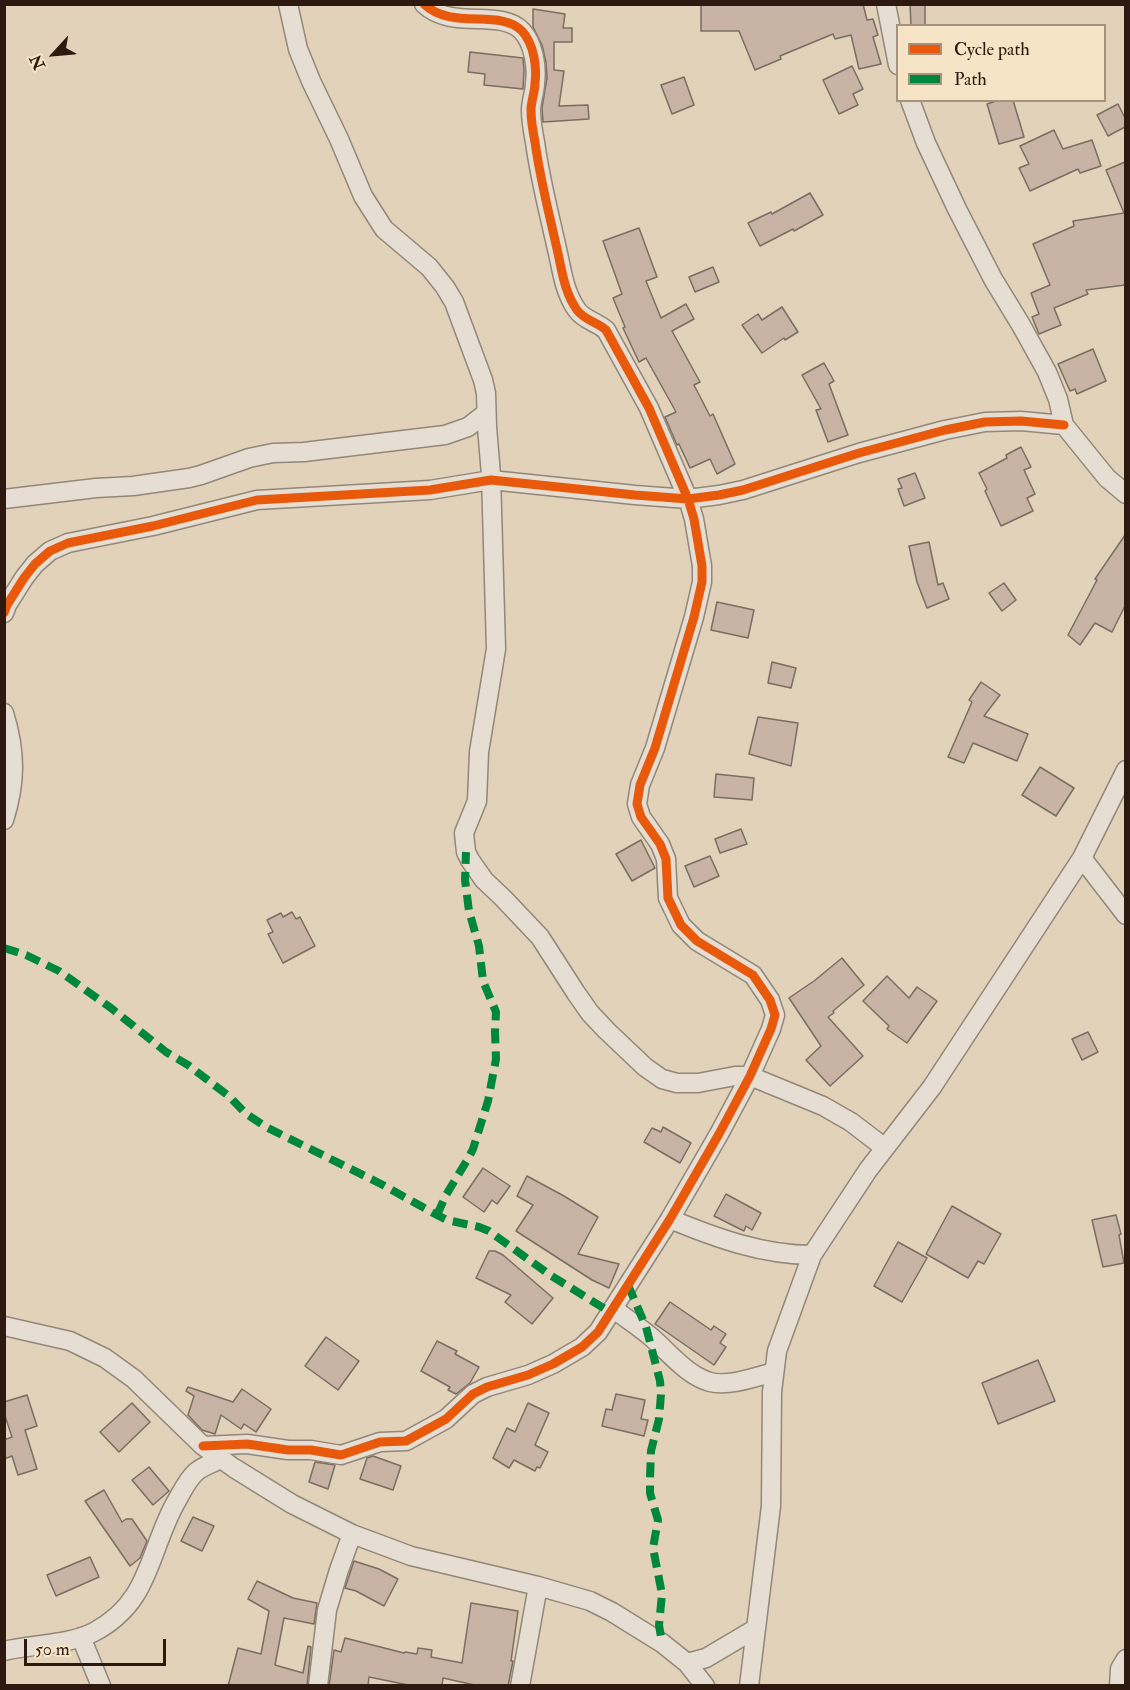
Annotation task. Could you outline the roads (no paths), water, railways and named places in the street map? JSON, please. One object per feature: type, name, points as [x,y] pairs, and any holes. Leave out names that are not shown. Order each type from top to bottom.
[{"type":"street","points":[[288,4],[298,49],[363,196],[384,229],[429,267],[445,287],[454,302],[486,393],[491,480],[495,650],[479,752],[477,801],[464,833],[466,852],[470,860],[484,880],[540,937],[590,1013],[645,1067],[662,1079],[677,1083],[698,1083],[735,1076],[750,1076],[823,1106],[851,1122],[885,1148]]},
{"type":"street","points":[[203,1446],[248,1444],[341,1455],[380,1442],[406,1441],[446,1419],[473,1394],[487,1387],[528,1375],[571,1354],[589,1341],[598,1332],[670,1219],[750,1076],[774,1021],[773,1006],[753,975],[697,941],[681,925],[668,898],[668,868],[664,852],[642,817],[637,804],[640,785],[655,748],[694,617],[700,589],[702,566],[688,499],[649,408],[606,330],[580,314],[565,284],[538,168],[531,110],[536,68],[530,42],[522,31],[501,20],[465,20],[445,16],[433,12],[424,4]]},
{"type":"street","points":[[886,4],[896,59]]},
{"type":"street","points":[[911,102],[926,143],[957,209],[993,279],[1022,325],[1047,372],[1065,425],[1107,478],[1125,494]]},
{"type":"street","points":[[4,499],[189,478],[249,458],[273,453],[304,452],[445,435],[468,427],[486,413]]},
{"type":"street","points":[[4,613],[24,578],[50,551],[68,543],[153,526],[257,500],[430,490],[491,480],[688,499],[743,490],[859,453],[985,422],[1021,421],[1065,425]]},
{"type":"street","points":[[4,713],[14,753],[10,804],[4,820]]},
{"type":"street","points":[[749,1686],[771,1506],[771,1432],[777,1350],[812,1255],[868,1170],[932,1087],[1082,858],[1125,770]]},
{"type":"street","points":[[1082,858],[1125,915]]},
{"type":"street","points":[[670,1219],[725,1240],[763,1250],[790,1255],[812,1255]]},
{"type":"street","points":[[613,1308],[648,1335],[684,1368],[711,1382],[743,1380],[774,1372]]},
{"type":"street","points":[[4,1326],[70,1341],[105,1358],[134,1379],[203,1446],[292,1503],[352,1534],[411,1556],[538,1586],[590,1601],[662,1643],[687,1662],[705,1686]]},
{"type":"street","points":[[4,1651],[81,1637],[108,1624],[122,1613],[142,1586],[168,1515],[183,1489],[196,1472],[221,1458]]},
{"type":"street","points":[[318,1686],[327,1610],[352,1534]]},
{"type":"street","points":[[520,1686],[538,1586]]},
{"type":"street","points":[[687,1662],[706,1658],[755,1629]]},
{"type":"street","points":[[81,1637],[101,1686]]},
{"type":"street","points":[[1119,1686],[1120,1669],[1125,1659]]}]
